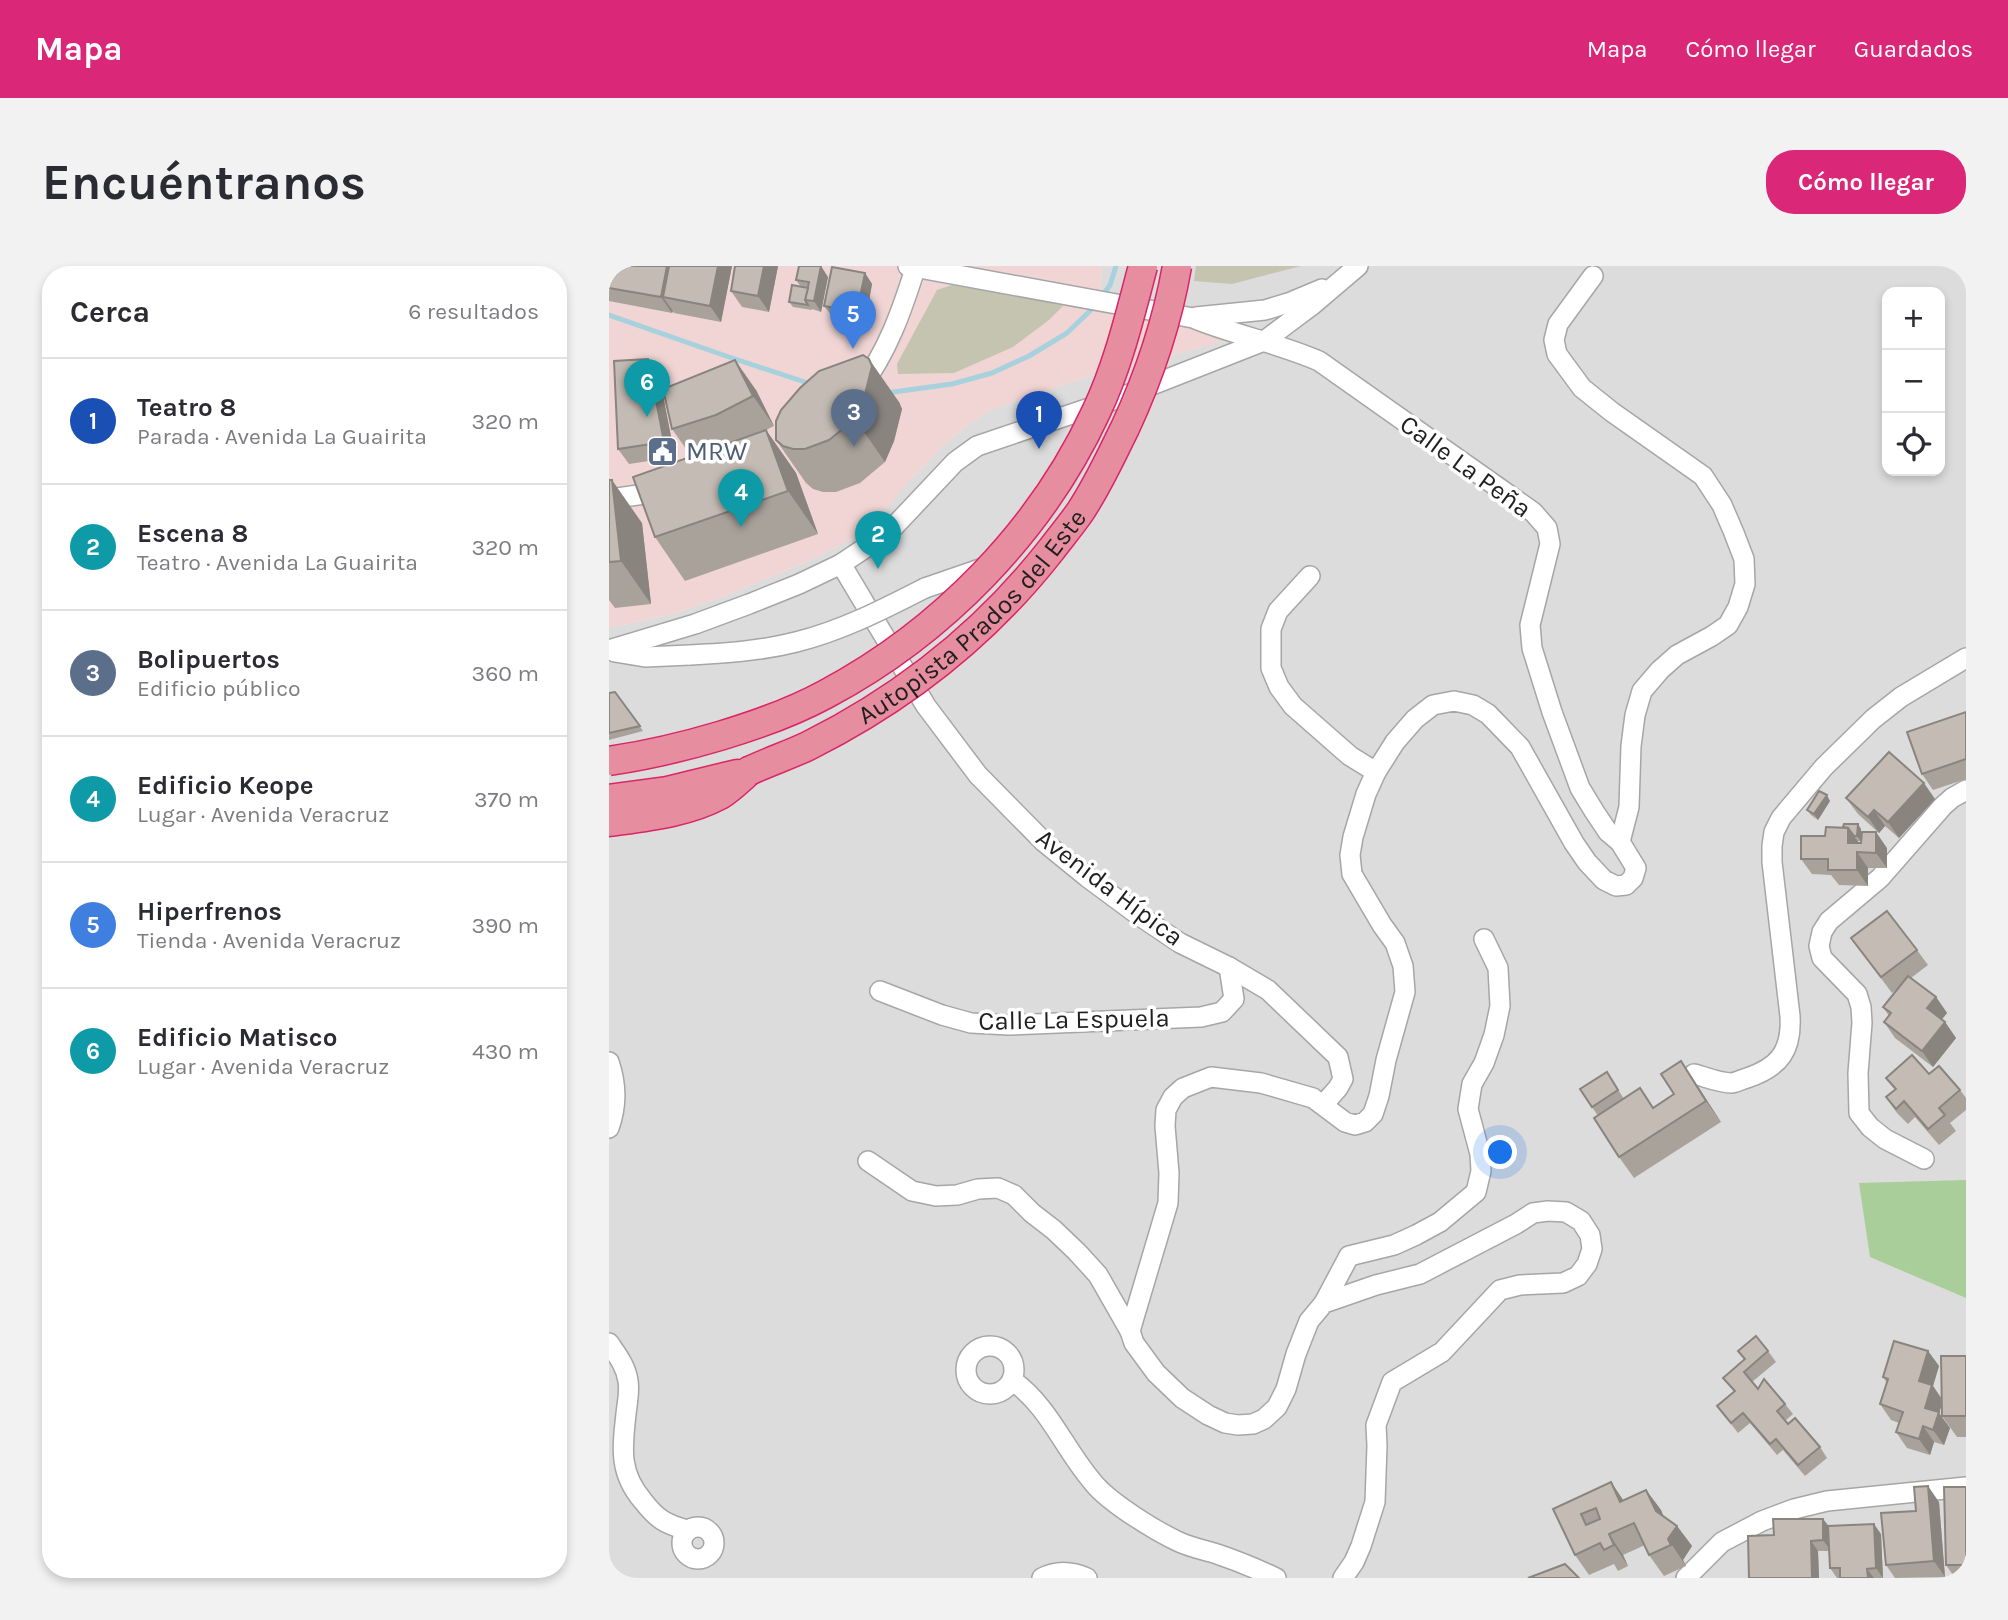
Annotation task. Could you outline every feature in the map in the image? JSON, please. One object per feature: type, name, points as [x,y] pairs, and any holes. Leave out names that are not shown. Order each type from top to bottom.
[{"type":"highway","name":"Autopista Prados del Este","points":[[609,761],[682,745],[745,727],[802,706],[880,661],[944,614],[1027,524],[1061,475],[1096,412],[1120,350],[1143,266]]},
{"type":"highway","name":"Autopista Prados del Este","points":[[609,799],[667,790],[749,771],[806,747],[896,694],[967,641],[1035,570],[1079,514],[1104,472],[1158,351],[1171,303],[1177,266]]},
{"type":"highway","points":[[609,822],[702,804],[722,794],[749,771]]},
{"type":"street","points":[[852,398],[874,370],[893,333],[913,266],[1193,318],[1265,310],[1291,302],[1353,271]]},
{"type":"street","points":[[609,650],[684,628],[750,604],[841,564],[889,531],[955,462],[977,446],[1119,398],[1264,341],[1353,271]]},
{"type":"street","points":[[1130,1331],[1168,1203],[1166,1110],[1183,1087],[1210,1077],[1261,1083],[1313,1098],[1345,1122],[1355,1125],[1365,1122],[1373,1114],[1405,992],[1403,966],[1395,943],[1352,874],[1350,855],[1366,794],[1376,772],[1395,742],[1415,719],[1433,705],[1454,701],[1473,705],[1488,714],[1520,747],[1587,862],[1604,880],[1616,886],[1626,885],[1633,878],[1636,867],[1620,842],[1629,807],[1631,746],[1635,715],[1642,691],[1677,655],[1728,625],[1738,607],[1745,584],[1744,559],[1722,505],[1703,476],[1582,388],[1557,354],[1554,340],[1558,324],[1593,276]]},
{"type":"street","name":"Calle La Peña","points":[[1193,318],[1319,361],[1533,512],[1547,528],[1549,544],[1530,625],[1532,648],[1580,788],[1608,832],[1620,842]]},
{"type":"street","points":[[609,499],[683,489]]},
{"type":"street","name":"Avenida Hípica","points":[[841,564],[926,706],[978,775],[1044,842],[1087,877],[1180,943],[1268,990],[1338,1057],[1343,1079],[1323,1105]]},
{"type":"street","points":[[609,650],[645,657],[750,651],[798,642],[879,611],[925,588],[991,566]]},
{"type":"street","points":[[1310,576],[1278,611],[1271,629],[1272,668],[1279,687],[1293,706],[1350,756],[1376,772]]},
{"type":"street","points":[[1694,1074],[1732,1083],[1764,1071],[1783,1054],[1788,1044],[1791,1034],[1790,1016],[1774,887],[1772,846],[1774,832],[1781,818],[1824,766],[1873,719],[1901,697],[1966,658]]},
{"type":"street","points":[[1923,1159],[1885,1139],[1870,1127],[1859,1113],[1861,1007],[1857,994],[1822,958],[1819,946],[1822,932],[1829,921],[1881,878],[1943,806],[1966,790]]},
{"type":"street","points":[[868,1161],[912,1191],[936,1196],[998,1188],[1014,1195],[1062,1237],[1098,1275],[1134,1343],[1156,1373],[1182,1398],[1225,1423],[1253,1424],[1264,1419],[1277,1407],[1309,1321],[1324,1303],[1349,1256],[1394,1245],[1440,1222],[1476,1192],[1481,1171],[1480,1154],[1468,1109],[1472,1084],[1484,1063],[1500,1006],[1498,968],[1484,939]]},
{"type":"street","name":"Calle La Espuela","points":[[880,991],[971,1023],[1009,1025],[1201,1017],[1221,1012],[1234,999],[1229,967]]},
{"type":"street","points":[[609,1062],[616,1094],[609,1128]]},
{"type":"street","points":[[1324,1303],[1376,1285],[1420,1274],[1533,1213],[1566,1212],[1581,1221],[1590,1235],[1591,1249],[1587,1264],[1579,1276],[1563,1283],[1520,1285],[1500,1290],[1442,1352],[1392,1382],[1376,1425],[1374,1502],[1361,1546],[1343,1578]]},
{"type":"street","points":[[609,1343],[624,1365],[629,1382],[623,1447],[624,1466],[631,1487],[655,1516],[667,1525],[687,1530]]},
{"type":"street","points":[[1011,1380],[1045,1410],[1068,1450],[1099,1489],[1125,1511],[1177,1541],[1242,1562],[1276,1578]]},
{"type":"street","points":[[1686,1578],[1722,1542],[1762,1521],[1794,1509],[1827,1501],[1966,1487]]},
{"type":"street","points":[[1042,1578],[1054,1572],[1066,1572],[1087,1578]]},
{"type":"street","points":[[1235,1578],[1263,1578]]},
{"type":"shaded area","points":[[609,266],[1102,266],[1100,298],[1231,338],[1084,378],[990,410],[945,444],[877,519],[854,538],[813,559],[725,596],[673,614],[609,628]]},
{"type":"shaded area","points":[[1102,266],[1966,266],[1966,1578],[609,1578],[609,628],[673,614],[725,596],[813,559],[854,538],[945,444],[990,410],[1084,378],[1202,347],[1100,298]]},
{"type":"shaded area","points":[[1196,266],[1301,266],[1232,284],[1194,281]]},
{"type":"shaded area","points":[[952,285],[1063,306],[1013,347],[954,373],[898,374],[897,364],[937,290]]},
{"type":"green space","points":[[1966,1180],[1966,1298],[1870,1257],[1859,1183]]},
{"type":"building","points":[[609,266],[667,266],[661,297],[609,288]]},
{"type":"building","points":[[669,266],[718,266],[710,306],[663,297]]},
{"type":"building","points":[[735,266],[764,266],[758,296],[731,291]]},
{"type":"building","points":[[799,266],[821,266],[814,301],[805,300],[809,282],[796,280]]},
{"type":"building","points":[[832,267],[865,273],[857,312],[824,306]]},
{"type":"building","points":[[792,285],[808,288],[805,300],[808,305],[789,302]]},
{"type":"building","points":[[863,355],[869,359],[872,366],[864,398],[855,419],[829,440],[805,449],[783,446],[776,440],[776,421],[781,410],[800,388],[819,371]]},
{"type":"building","points":[[648,359],[664,442],[618,449],[614,361]]},
{"type":"building","points":[[735,360],[753,396],[716,415],[672,429],[663,389]]},
{"type":"building","points":[[766,430],[788,491],[655,537],[633,477]]},
{"type":"building","points":[[609,480],[612,480],[621,561],[609,562]]},
{"type":"building","points":[[615,692],[640,726],[609,733],[609,693]]},
{"type":"building","points":[[1966,712],[1966,759],[1922,774],[1907,732]]},
{"type":"building","points":[[1889,752],[1924,783],[1888,822],[1874,810],[1868,817],[1846,798]]},
{"type":"building","points":[[1819,791],[1827,795],[1814,814],[1807,810]]},
{"type":"building","points":[[1844,824],[1858,824],[1857,836],[1843,827]]},
{"type":"building","points":[[1826,827],[1848,828],[1848,843],[1861,843],[1862,832],[1876,832],[1876,853],[1857,852],[1857,870],[1828,870],[1828,859],[1801,859],[1801,836],[1825,836]]},
{"type":"building","points":[[1887,911],[1917,950],[1881,977],[1851,938]]},
{"type":"building","points":[[1908,976],[1936,997],[1927,1008],[1945,1022],[1922,1051],[1884,1022],[1891,1013],[1883,1007]]},
{"type":"building","points":[[1912,1055],[1929,1074],[1939,1066],[1960,1090],[1939,1108],[1945,1115],[1928,1129],[1904,1101],[1896,1109],[1886,1097],[1896,1089],[1886,1078]]},
{"type":"building","points":[[1681,1061],[1706,1101],[1619,1157],[1594,1118],[1640,1088],[1653,1108],[1674,1094],[1661,1074]]},
{"type":"building","points":[[1607,1072],[1618,1090],[1592,1107],[1580,1089]]},
{"type":"building","points":[[1756,1336],[1768,1351],[1744,1372],[1758,1389],[1764,1379],[1785,1404],[1777,1411],[1788,1424],[1795,1418],[1820,1447],[1798,1465],[1776,1439],[1770,1444],[1743,1413],[1731,1423],[1717,1406],[1735,1391],[1723,1378],[1745,1359],[1738,1351]]},
{"type":"building","points":[[1894,1341],[1928,1351],[1919,1381],[1932,1385],[1925,1408],[1939,1412],[1933,1430],[1923,1426],[1919,1439],[1896,1432],[1903,1412],[1880,1404],[1888,1379],[1883,1377]]},
{"type":"building","points":[[1941,1356],[1966,1356],[1966,1416],[1942,1416]]},
{"type":"building","points":[[1611,1482],[1620,1502],[1646,1490],[1656,1511],[1677,1526],[1668,1539],[1671,1545],[1649,1555],[1634,1523],[1609,1534],[1614,1545],[1604,1550],[1600,1543],[1575,1555],[1553,1509]],"holes":[[[1596,1508],[1600,1519],[1586,1525],[1581,1514]]]},
{"type":"building","points":[[1928,1486],[1934,1561],[1886,1565],[1881,1513],[1916,1511],[1914,1487]]},
{"type":"building","points":[[1944,1487],[1966,1487],[1966,1565],[1946,1565]]},
{"type":"building","points":[[1773,1519],[1823,1519],[1823,1540],[1811,1541],[1812,1578],[1749,1578],[1748,1536],[1774,1535]]},
{"type":"building","points":[[1874,1524],[1876,1568],[1867,1569],[1868,1578],[1840,1578],[1840,1568],[1830,1568],[1828,1526]]},
{"type":"building","points":[[1565,1564],[1579,1578],[1528,1578]]},
{"type":"waterway","points":[[1103,295],[1110,285],[1116,266]]},
{"type":"waterway","points":[[886,393],[952,384],[992,373],[1029,356],[1067,333],[1095,306]]},
{"type":"waterway","points":[[609,315],[811,384]]},
{"type":"place","name":"Hiperfrenos","points":[[853,349]]},
{"type":"place","name":"Edificio Matisco","points":[[647,417]]},
{"type":"place","name":"Bolipuertos","points":[[854,447]]},
{"type":"place","name":"Teatro 8","points":[[1039,449]]},
{"type":"place","name":"MRW","points":[[663,451]]},
{"type":"place","name":"Edificio Keope","points":[[741,527]]},
{"type":"place","name":"Escena 8","points":[[878,569]]}]
